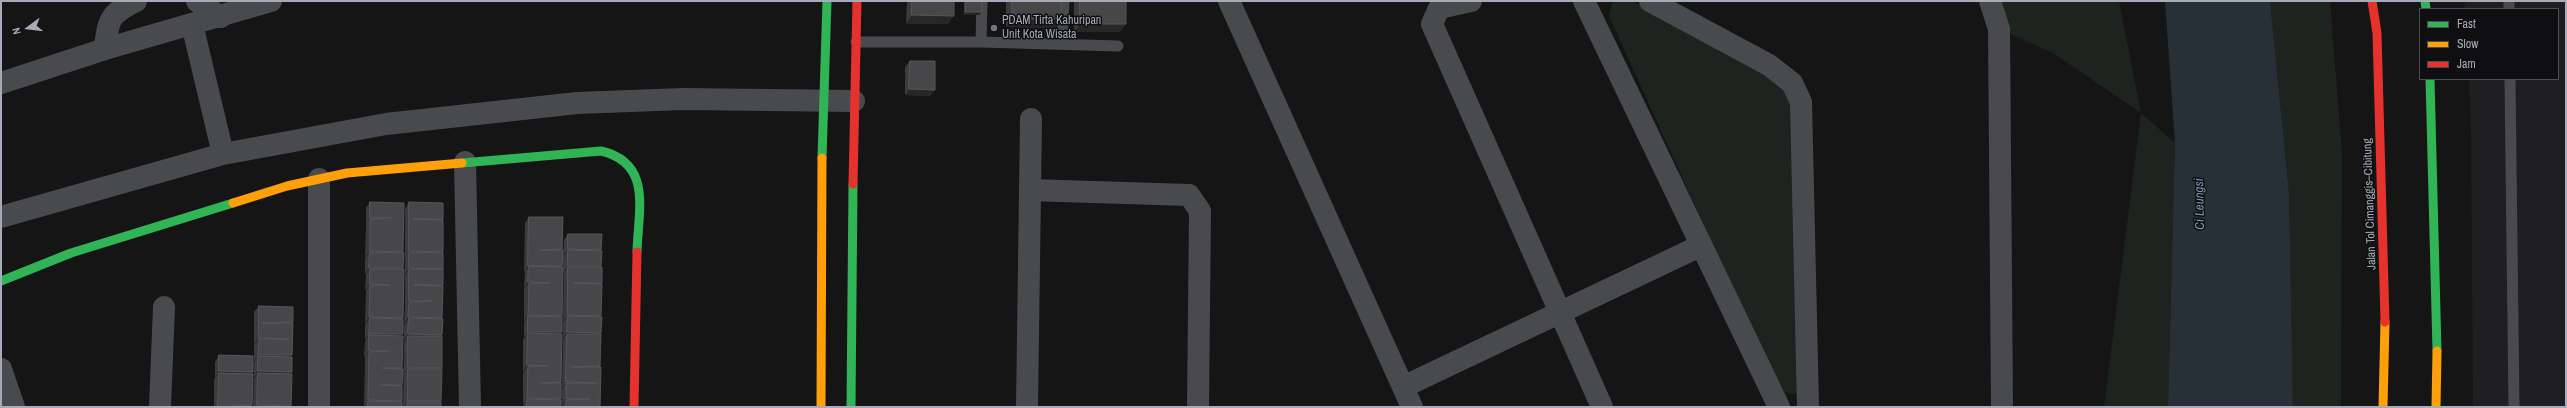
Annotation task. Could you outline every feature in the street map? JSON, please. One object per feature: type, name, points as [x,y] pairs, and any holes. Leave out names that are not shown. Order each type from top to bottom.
[{"type":"main road","points":[[821,407],[824,102],[827,1]]},
{"type":"main road","points":[[851,407],[854,101],[857,1]]},
{"type":"main road","name":"Jalan Tol Cimanggis–Cibitung","points":[[2372,1],[2377,33],[2385,299],[2383,407]]},
{"type":"main road","points":[[2430,80],[2437,299],[2436,407]]},
{"type":"main road","points":[[1,281],[71,253],[287,186],[347,173],[465,162],[601,152],[617,154],[632,166],[639,183],[634,407]]},
{"type":"street","points":[[105,49],[107,25],[111,18],[119,9],[136,1]]},
{"type":"street","points":[[197,1],[221,17]]},
{"type":"street","points":[[1,83],[105,49],[221,17],[271,1]]},
{"type":"street","points":[[1229,1],[1412,407]]},
{"type":"street","points":[[1471,1],[1439,8],[1432,24],[1602,407]]},
{"type":"street","points":[[1584,1],[1700,246],[1779,407]]},
{"type":"street","points":[[1650,1],[1769,65],[1792,83],[1801,102],[1808,407]]},
{"type":"street","points":[[1990,1],[2000,30],[2002,407]]},
{"type":"street","points":[[192,24],[222,154]]},
{"type":"street","points":[[1,217],[222,154],[386,124],[577,103],[682,99],[824,102],[854,101]]},
{"type":"street","points":[[1027,407],[1031,119]]},
{"type":"street","points":[[465,162],[470,407]]},
{"type":"street","points":[[319,179],[319,407]]},
{"type":"street","points":[[1030,190],[1189,195],[1200,211],[1198,407]]},
{"type":"street","points":[[1403,387],[1560,314],[1700,246]]},
{"type":"street","points":[[157,406],[164,307]]},
{"type":"street","points":[[1,369],[14,407]]},
{"type":"street","points":[[1198,379],[1212,407]]},
{"type":"lane","points":[[981,42],[982,1]]},
{"type":"lane","points":[[1062,44],[1064,1]]},
{"type":"lane","points":[[856,42],[981,42],[1118,46]]},
{"type":"lane","points":[[2510,80],[2514,407]]},
{"type":"shaded area","points":[[1617,1],[1632,1],[1784,84],[1792,97],[1803,392],[1794,394],[1787,393],[1775,382],[1609,16],[1612,3]]},
{"type":"shaded area","points":[[1990,1],[2119,1],[2141,113],[2053,53],[1999,29]]},
{"type":"shaded area","points":[[2270,1],[2330,1],[2342,154],[2341,407],[2293,407],[2289,193]]},
{"type":"shaded area","points":[[2464,1],[2566,1],[2566,407],[2473,407],[2471,130],[2469,80],[2559,80],[2559,8],[2465,8]]},
{"type":"shaded area","points":[[2141,113],[2175,143],[2168,407],[2104,407]]},
{"type":"water","name":"Ci Leungsi","points":[[2165,1],[2270,1],[2289,193],[2293,407],[2168,407],[2175,143]]},
{"type":"building","points":[[912,1],[954,1],[954,16],[912,15]]},
{"type":"building","points":[[966,1],[982,1],[982,12],[966,12]]},
{"type":"building","points":[[1012,1],[1061,1],[1061,19],[1012,19]]},
{"type":"building","points":[[1080,1],[1126,1],[1126,24],[1080,24]]},
{"type":"building","points":[[910,61],[935,61],[935,90],[909,89]]},
{"type":"building","points":[[370,202],[404,203],[403,252],[370,251],[370,219],[391,218],[370,218]]},
{"type":"building","points":[[409,202],[443,203],[443,219],[413,219],[443,220],[443,252],[409,251]]},
{"type":"building","points":[[529,217],[563,217],[562,249],[541,250],[563,250],[562,266],[528,266]]},
{"type":"building","points":[[568,234],[602,234],[601,250],[568,249]]},
{"type":"building","points":[[568,250],[602,251],[601,266],[568,266]]},
{"type":"building","points":[[370,252],[404,253],[403,268],[369,268]]},
{"type":"building","points":[[409,252],[443,253],[443,269],[409,268]]},
{"type":"building","points":[[529,266],[563,267],[562,316],[528,315],[529,283],[550,283],[528,282]]},
{"type":"building","points":[[568,267],[602,267],[602,283],[574,283],[602,284],[601,316],[568,315]]},
{"type":"building","points":[[370,269],[404,269],[403,318],[369,317],[370,285],[390,285],[370,284]]},
{"type":"building","points":[[409,269],[443,269],[443,285],[414,285],[443,286],[442,318],[408,317],[409,302],[433,301],[409,301]]},
{"type":"building","points":[[259,306],[293,307],[293,322],[262,323],[293,323],[292,355],[258,355],[259,339],[289,339],[259,338]]},
{"type":"building","points":[[528,316],[562,317],[562,332],[528,332]]},
{"type":"building","points":[[568,316],[602,317],[601,333],[567,332]]},
{"type":"building","points":[[370,318],[403,319],[403,334],[369,334]]},
{"type":"building","points":[[409,318],[443,319],[442,335],[408,334]]},
{"type":"building","points":[[528,333],[562,334],[561,382],[541,383],[561,383],[561,399],[527,398],[528,366],[548,366],[527,365]]},
{"type":"building","points":[[567,334],[601,334],[600,366],[572,367],[601,367],[600,407],[566,407],[566,400],[590,399],[566,399],[566,383],[597,383],[566,382]]},
{"type":"building","points":[[369,335],[403,336],[402,368],[382,368],[403,369],[402,385],[381,385],[402,386],[402,401],[368,400],[369,352],[389,351],[369,351]]},
{"type":"building","points":[[408,336],[442,336],[442,368],[408,368]]},
{"type":"building","points":[[219,355],[253,356],[253,372],[219,371]]},
{"type":"building","points":[[258,356],[292,357],[292,372],[258,371]]},
{"type":"building","points":[[408,369],[442,369],[441,401],[408,401]]},
{"type":"building","points":[[219,373],[253,374],[252,405],[231,406],[252,407],[218,407]]},
{"type":"building","points":[[258,373],[292,374],[291,406],[257,405]]},
{"type":"building","points":[[527,399],[561,400],[561,407],[527,407]]},
{"type":"building","points":[[368,401],[402,402],[402,407],[368,407]]},
{"type":"building","points":[[408,402],[441,402],[441,407],[407,407]]},
{"type":"building","points":[[258,406],[291,407],[258,407]]},
{"type":"traffic: fast","points":[[822,158],[827,1]]},
{"type":"traffic: fast","points":[[2425,1],[2426,8]]},
{"type":"traffic: fast","points":[[2430,80],[2437,351]]},
{"type":"traffic: fast","points":[[462,163],[601,151],[618,157],[629,166],[636,177],[639,191],[640,205],[637,252]]},
{"type":"traffic: fast","points":[[851,407],[853,184]]},
{"type":"traffic: fast","points":[[1,281],[71,253],[233,203]]},
{"type":"traffic: slow","points":[[821,407],[822,158]]},
{"type":"traffic: slow","points":[[233,203],[287,186],[347,173],[462,163]]},
{"type":"traffic: slow","points":[[2383,407],[2385,322]]},
{"type":"traffic: slow","points":[[2436,407],[2437,351]]},
{"type":"traffic: jam","points":[[853,184],[857,1]]},
{"type":"traffic: jam","points":[[2372,1],[2377,33],[2385,322]]},
{"type":"traffic: jam","points":[[634,407],[637,252]]},
{"type":"place","name":"PDAM Tirta Kahuripan Unit Kota Wisata","points":[[994,28]]}]
